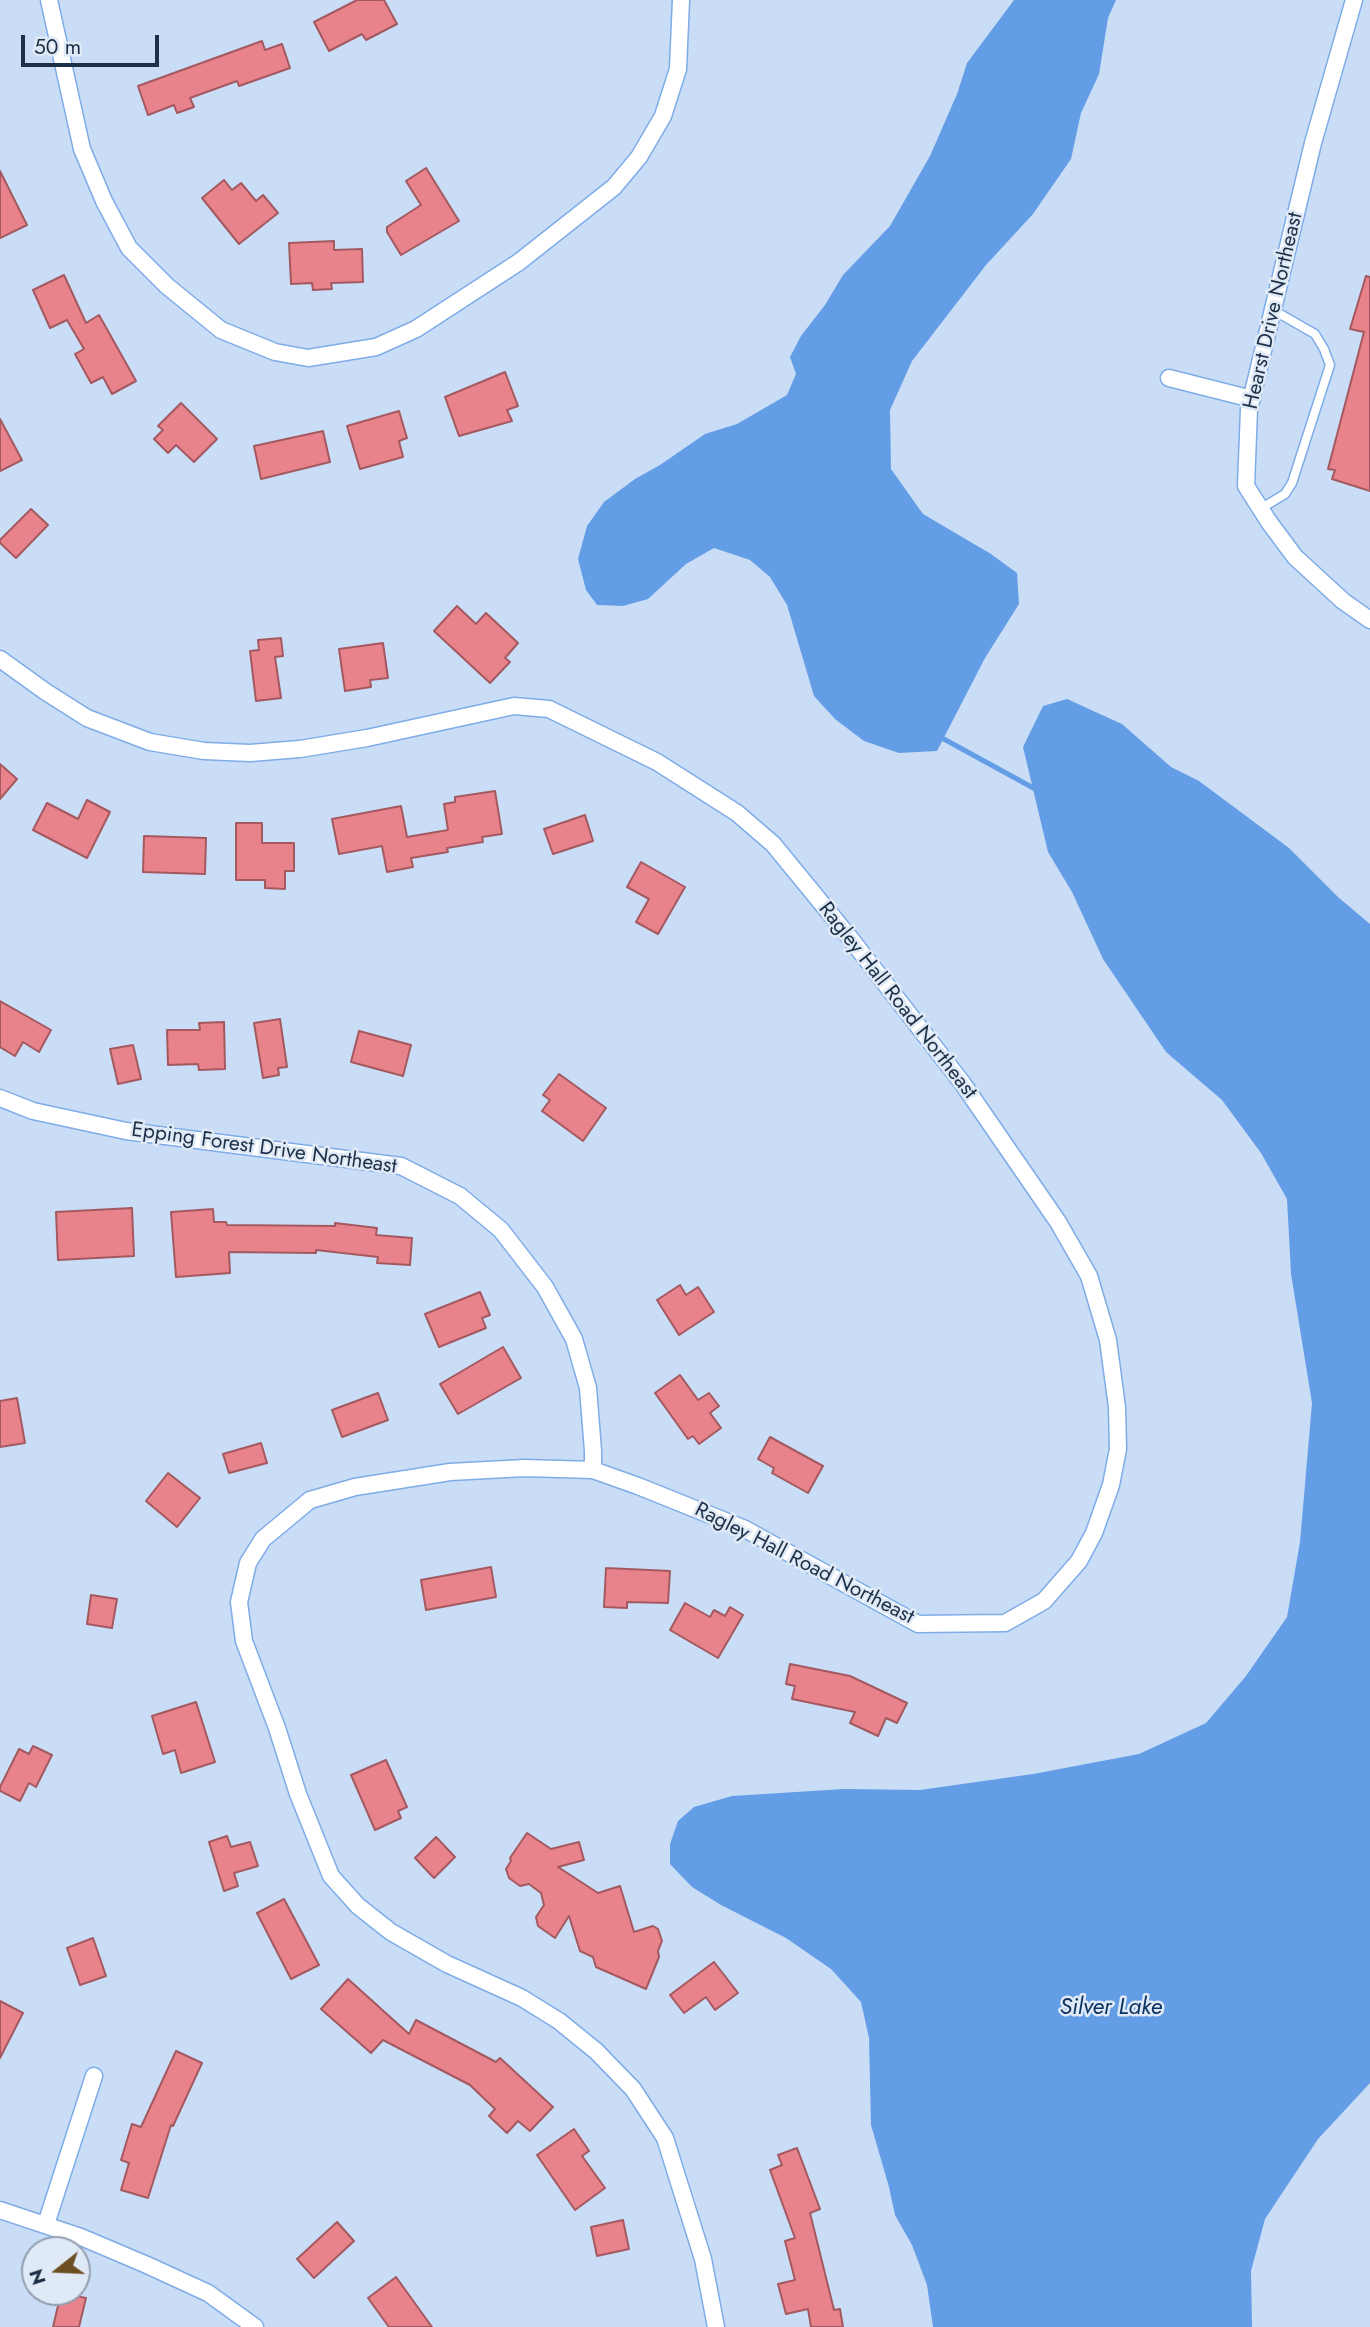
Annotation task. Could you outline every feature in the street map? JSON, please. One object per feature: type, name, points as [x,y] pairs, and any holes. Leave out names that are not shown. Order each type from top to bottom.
[{"type":"street","points":[[49,0],[82,149],[104,201],[129,247],[167,286],[221,330],[275,352],[308,358],[376,347],[416,329],[519,262],[614,187],[639,157],[663,116],[678,69],[681,0]]},
{"type":"street","name":"Hearst Drive Northeast","points":[[1354,0],[1313,143],[1249,409],[1247,486],[1294,557],[1343,601],[1370,620]]},
{"type":"street","points":[[1169,378],[1252,399]]},
{"type":"street","name":"Ragley Hall Road Northeast","points":[[0,659],[87,718],[150,742],[250,753],[300,749],[367,738],[514,706],[549,709],[657,762],[737,813],[773,845],[850,938],[963,1084],[1058,1223],[1090,1276],[1108,1340],[1117,1407],[1118,1449],[1111,1485],[1094,1533],[1079,1561],[1044,1601],[1006,1623],[918,1624],[745,1530],[593,1471],[525,1468],[450,1472],[355,1487],[310,1500],[263,1539],[248,1563],[239,1602],[244,1641],[277,1728],[298,1794],[331,1876],[358,1906],[391,1932],[447,1964],[523,1998],[558,2021],[596,2051],[633,2089],[665,2138],[703,2259],[716,2327]]},
{"type":"street","name":"Epping Forest Drive Northeast","points":[[0,1098],[33,1111],[126,1130],[401,1166],[460,1196],[501,1230],[545,1287],[574,1339],[588,1388],[593,1471]]},
{"type":"street","points":[[46,2224],[94,2076]]},
{"type":"street","points":[[0,2210],[46,2224],[147,2265],[208,2294],[255,2327]]},
{"type":"lane","points":[[1260,509],[1285,494],[1292,483],[1330,365],[1315,334],[1273,310]]},
{"type":"water","points":[[1014,0],[1116,0],[1108,18],[1099,74],[1081,113],[1071,159],[1033,214],[986,265],[912,361],[890,410],[891,469],[923,514],[991,554],[1017,573],[1019,604],[985,658],[937,751],[899,753],[864,741],[835,719],[814,696],[787,605],[770,577],[750,560],[714,548],[686,564],[648,599],[623,606],[597,605],[586,590],[578,559],[587,526],[604,502],[705,434],[737,424],[787,395],[796,374],[790,357],[801,336],[825,305],[843,275],[890,226],[930,156],[957,94],[967,63]]},
{"type":"water","name":"Silver Lake","points":[[1067,699],[1122,724],[1171,767],[1199,781],[1289,848],[1338,897],[1370,924],[1370,2083],[1318,2139],[1265,2219],[1251,2271],[1252,2327],[933,2327],[927,2285],[912,2245],[895,2215],[871,2125],[869,2038],[861,2002],[831,1969],[786,1938],[692,1887],[670,1864],[670,1844],[678,1821],[694,1807],[732,1796],[844,1789],[920,1790],[1033,1774],[1139,1754],[1206,1723],[1246,1676],[1287,1617],[1300,1542],[1312,1403],[1291,1274],[1287,1199],[1261,1153],[1222,1100],[1166,1052],[1103,959],[1072,892],[1048,852],[1023,747],[1043,706]]},
{"type":"building","points":[[357,0],[384,0],[397,24],[366,40],[362,34],[329,51],[314,22]]},
{"type":"building","points":[[262,41],[265,50],[282,44],[290,68],[239,86],[237,81],[190,98],[194,107],[177,113],[174,105],[148,115],[138,86]]},
{"type":"building","points":[[426,168],[459,221],[401,255],[387,232],[387,227],[421,205],[406,181]]},
{"type":"building","points":[[0,171],[27,225],[0,238]]},
{"type":"building","points":[[224,180],[232,190],[241,183],[256,201],[263,195],[278,213],[239,244],[202,198]]},
{"type":"building","points":[[334,241],[334,250],[362,249],[363,282],[331,283],[332,289],[313,290],[312,283],[291,284],[289,243]]},
{"type":"building","points":[[64,275],[86,323],[99,315],[136,381],[112,394],[103,377],[91,383],[75,354],[84,349],[67,320],[50,328],[33,290]]},
{"type":"building","points":[[1366,276],[1370,277],[1370,491],[1332,479],[1335,470],[1328,469],[1364,332],[1350,329]]},
{"type":"building","points":[[505,372],[518,406],[507,410],[512,421],[459,436],[445,397]]},
{"type":"building","points":[[181,403],[217,439],[194,462],[176,445],[168,453],[154,439],[163,430],[158,426]]},
{"type":"building","points":[[399,411],[407,438],[399,441],[403,457],[360,469],[347,426]]},
{"type":"building","points":[[0,419],[22,460],[0,471]]},
{"type":"building","points":[[323,431],[330,462],[261,479],[254,446]]},
{"type":"building","points":[[31,509],[48,525],[16,558],[0,540]]},
{"type":"building","points":[[457,606],[476,624],[486,613],[518,643],[505,658],[510,662],[490,683],[434,631]]},
{"type":"building","points":[[281,638],[283,656],[275,657],[281,698],[256,701],[250,651],[259,650],[258,640]]},
{"type":"building","points":[[383,643],[388,678],[370,680],[371,687],[345,691],[339,649]]},
{"type":"building","points":[[0,764],[17,779],[0,799]]},
{"type":"building","points":[[495,791],[502,834],[482,837],[483,842],[447,848],[448,852],[411,858],[413,867],[387,872],[382,846],[339,854],[332,819],[401,806],[407,837],[448,830],[444,804],[455,802],[455,797]]},
{"type":"building","points":[[87,800],[110,812],[87,858],[33,830],[47,803],[78,819]]},
{"type":"building","points":[[585,815],[593,841],[553,854],[544,829]]},
{"type":"building","points":[[236,823],[262,823],[262,843],[294,843],[294,871],[285,871],[285,889],[265,888],[265,880],[236,880]]},
{"type":"building","points":[[144,836],[206,838],[205,874],[143,872]]},
{"type":"building","points":[[641,862],[685,887],[658,934],[636,922],[649,899],[627,887]]},
{"type":"building","points":[[0,1001],[51,1030],[39,1052],[23,1042],[15,1056],[0,1047]]},
{"type":"building","points":[[280,1019],[287,1067],[278,1068],[279,1075],[263,1078],[254,1023]]},
{"type":"building","points":[[224,1022],[225,1069],[199,1070],[198,1064],[168,1065],[167,1030],[200,1030],[199,1023]]},
{"type":"building","points":[[359,1031],[411,1045],[403,1076],[351,1062]]},
{"type":"building","points":[[133,1045],[141,1079],[118,1084],[110,1049]]},
{"type":"building","points":[[559,1074],[606,1108],[583,1141],[542,1111],[550,1100],[543,1095]]},
{"type":"building","points":[[132,1208],[134,1256],[58,1260],[56,1212]]},
{"type":"building","points":[[213,1209],[214,1222],[226,1222],[227,1225],[335,1226],[335,1223],[377,1228],[376,1235],[412,1238],[410,1265],[377,1263],[378,1257],[316,1250],[316,1253],[229,1252],[230,1273],[176,1277],[171,1212]]},
{"type":"building","points":[[680,1285],[686,1295],[698,1287],[714,1312],[679,1335],[657,1300]]},
{"type":"building","points":[[480,1292],[490,1315],[482,1318],[486,1328],[439,1347],[425,1314]]},
{"type":"building","points":[[503,1347],[521,1378],[458,1414],[440,1384]]},
{"type":"building","points":[[680,1375],[698,1400],[709,1393],[719,1406],[710,1413],[721,1428],[699,1444],[693,1436],[688,1439],[655,1393]]},
{"type":"building","points":[[378,1393],[388,1420],[342,1437],[332,1410]]},
{"type":"building","points":[[17,1398],[25,1443],[0,1447],[0,1401]]},
{"type":"building","points":[[770,1437],[823,1466],[808,1493],[772,1473],[774,1468],[758,1459]]},
{"type":"building","points":[[261,1443],[267,1463],[229,1473],[223,1454]]},
{"type":"building","points":[[168,1473],[200,1498],[177,1527],[146,1501]]},
{"type":"building","points":[[491,1567],[496,1597],[426,1610],[421,1580]]},
{"type":"building","points":[[606,1568],[670,1571],[668,1603],[627,1602],[627,1608],[604,1607]]},
{"type":"building","points":[[91,1595],[117,1599],[112,1628],[87,1624]]},
{"type":"building","points":[[685,1603],[710,1617],[714,1610],[725,1616],[730,1607],[743,1615],[718,1658],[670,1630]]},
{"type":"building","points":[[790,1664],[850,1676],[907,1703],[897,1723],[886,1718],[878,1736],[850,1723],[855,1712],[792,1699],[795,1686],[786,1684]]},
{"type":"building","points":[[196,1702],[215,1762],[181,1773],[175,1750],[163,1754],[152,1716]]},
{"type":"building","points":[[33,1746],[52,1755],[36,1787],[29,1783],[20,1801],[0,1791],[0,1787],[19,1749],[29,1754]]},
{"type":"building","points":[[386,1760],[407,1807],[398,1811],[401,1818],[375,1830],[351,1775]]},
{"type":"building","points":[[527,1833],[551,1849],[579,1842],[584,1860],[558,1867],[598,1893],[620,1886],[634,1932],[653,1926],[658,1929],[662,1941],[659,1957],[646,1989],[596,1967],[593,1957],[580,1951],[569,1916],[555,1938],[538,1926],[536,1917],[544,1905],[541,1893],[529,1884],[520,1886],[509,1878],[506,1869]]},
{"type":"building","points":[[227,1836],[231,1847],[250,1842],[258,1866],[234,1873],[238,1886],[224,1891],[209,1842]]},
{"type":"building","points":[[436,1837],[455,1857],[434,1878],[415,1858]]},
{"type":"building","points":[[284,1899],[319,1965],[291,1979],[257,1913]]},
{"type":"building","points":[[93,1938],[106,1976],[80,1985],[67,1948]]},
{"type":"building","points":[[714,1962],[738,1993],[715,2010],[706,1997],[684,2013],[670,1995]]},
{"type":"building","points":[[348,1979],[409,2034],[416,2020],[496,2062],[500,2058],[553,2107],[530,2131],[518,2121],[507,2133],[489,2116],[495,2109],[470,2085],[383,2040],[371,2053],[321,2009]]},
{"type":"building","points":[[0,2001],[23,2013],[0,2058]]},
{"type":"building","points":[[176,2051],[202,2063],[173,2126],[171,2125],[148,2198],[121,2190],[129,2163],[121,2160],[132,2124],[141,2127]]},
{"type":"building","points":[[574,2129],[589,2151],[582,2156],[605,2188],[575,2210],[537,2155]]},
{"type":"building","points":[[797,2148],[820,2209],[810,2213],[834,2310],[840,2309],[843,2327],[811,2327],[808,2309],[786,2314],[778,2284],[795,2280],[785,2241],[795,2238],[770,2170],[782,2165],[778,2155]]},
{"type":"building","points":[[623,2220],[629,2249],[597,2256],[591,2227]]},
{"type":"building","points":[[337,2222],[354,2241],[314,2278],[297,2259]]},
{"type":"building","points":[[396,2277],[432,2327],[389,2327],[368,2298]]},
{"type":"building","points":[[58,2306],[84,2306],[79,2327],[53,2327]]},
{"type":"waterway","points":[[942,738],[1037,790]]}]
